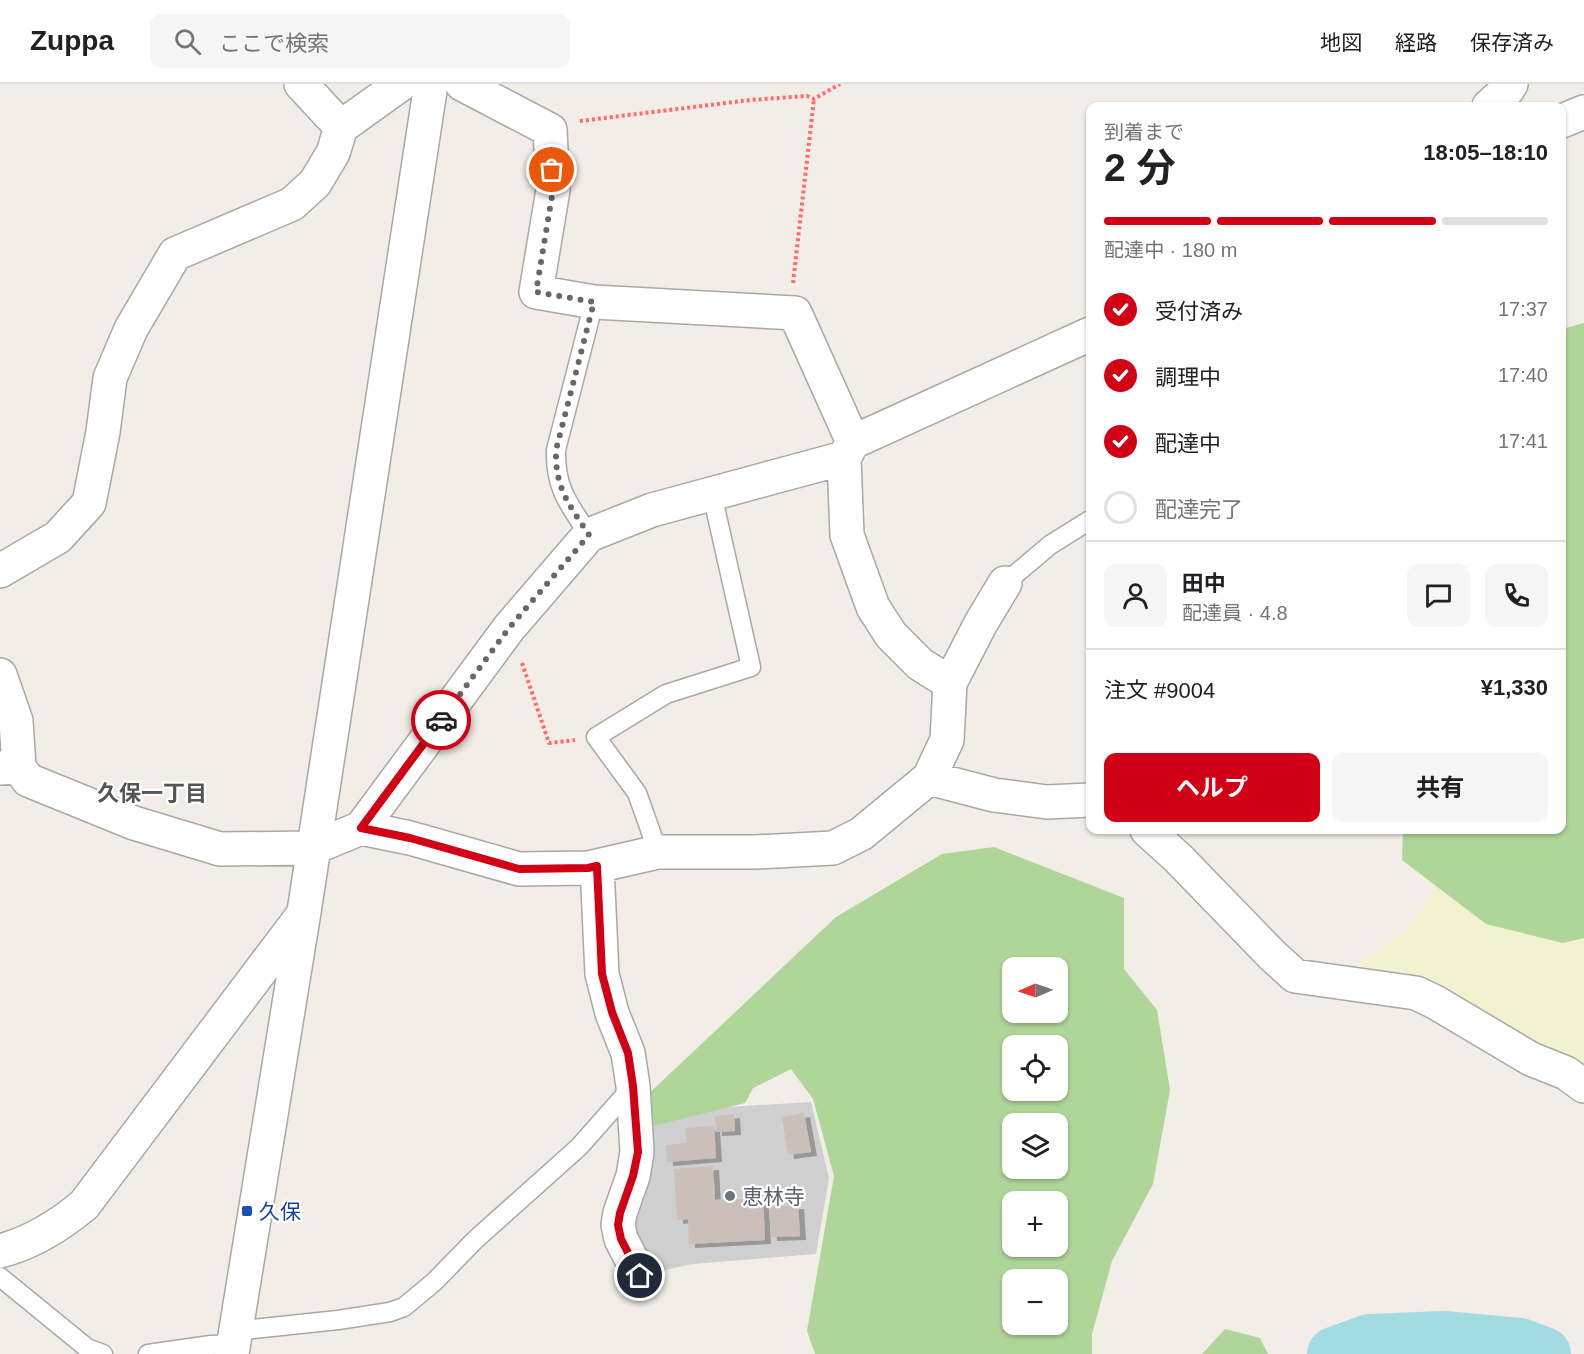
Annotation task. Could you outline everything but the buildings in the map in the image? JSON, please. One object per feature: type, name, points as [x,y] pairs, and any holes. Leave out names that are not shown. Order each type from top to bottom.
[{"type":"street","points":[[301,84],[341,127]]},
{"type":"street","points":[[0,570],[58,537],[88,503],[104,432],[110,378],[131,328],[176,254],[292,204],[315,183],[333,153],[341,127],[401,84]]},
{"type":"street","points":[[233,1343],[304,912],[431,84]]},
{"type":"street","points":[[462,84],[549,130],[553,190],[536,292],[594,302],[795,313],[849,450],[847,536],[873,607],[891,635],[920,664],[950,682]]},
{"type":"street","points":[[1493,102],[1511,84]]},
{"type":"street","points":[[1566,119],[1584,112]]},
{"type":"street","points":[[0,675],[16,720],[10,768],[28,780],[134,823],[220,849],[313,848],[361,828],[509,628],[589,535],[652,510],[712,494],[849,450],[1086,336]]},
{"type":"street","points":[[361,828],[410,838],[519,869],[588,868],[658,852],[756,852],[834,848],[861,834],[929,778],[947,740],[950,682],[1005,583]]},
{"type":"street","points":[[929,778],[994,795],[1047,802],[1086,800]]},
{"type":"street","points":[[1151,834],[1294,976],[1416,993],[1531,1059],[1566,1073],[1584,1086]]},
{"type":"street","points":[[597,866],[602,974],[612,1012],[628,1053],[638,1152],[618,1225],[621,1239],[640,1276]]},
{"type":"street","points":[[0,1251],[40,1235],[66,1220],[84,1205],[304,912]]},
{"type":"lane","points":[[589,535],[563,495],[555,471],[556,450],[594,302]]},
{"type":"lane","points":[[658,852],[637,793],[596,737],[666,694],[752,667],[712,494]]},
{"type":"lane","points":[[1005,583],[1050,545],[1086,522]]},
{"type":"lane","points":[[148,1354],[233,1343],[338,1320],[390,1312],[404,1307],[434,1282],[475,1240],[579,1148],[633,1086]]},
{"type":"lane","points":[[0,1277],[87,1348],[103,1354]]},
{"type":"path","points":[[814,99],[840,84]]},
{"type":"path","points":[[549,130],[557,124],[739,101],[807,96],[814,99]]},
{"type":"path","points":[[795,313],[792,287],[814,99]]},
{"type":"path","points":[[509,628],[549,743],[596,737]]},
{"type":"shaded area","name":"恵林寺","points":[[811,1102],[829,1178],[816,1254],[692,1264],[647,1274],[627,1214],[644,1112]]},
{"type":"green space","points":[[1584,323],[1584,938],[1563,943],[1486,924],[1402,860],[1403,834],[1566,834],[1566,328]]},
{"type":"green space","points":[[994,847],[1124,898],[1124,969],[1157,1010],[1170,1090],[1153,1184],[1112,1261],[1092,1334],[1092,1354],[815,1354],[807,1331],[834,1176],[813,1099],[791,1069],[753,1088],[745,1103],[649,1127],[641,1101],[836,917],[942,854]]},
{"type":"green space","points":[[1437,887],[1486,924],[1563,943],[1584,938],[1584,1072],[1404,977],[1354,967],[1404,932]]},
{"type":"green space","points":[[1225,1329],[1260,1338],[1268,1354],[1202,1354]]},
{"type":"waterway","points":[[1334,1354],[1370,1341],[1443,1338],[1520,1345],[1544,1354]]},
{"type":"way so far","points":[[441,720],[509,628],[589,535],[563,495],[555,471],[556,450],[594,302],[536,292],[553,190],[552,170]]},
{"type":"place","name":"恵林寺","points":[[730,1196]]},
{"type":"place","name":"久保","points":[[247,1211]]},
{"type":"district","name":"久保一丁目","points":[[152,793]]},
{"type":"route","points":[[441,720],[361,828],[410,838],[519,869],[597,866],[602,974],[612,1012],[628,1053],[638,1152],[618,1225],[621,1239],[640,1276]]}]
